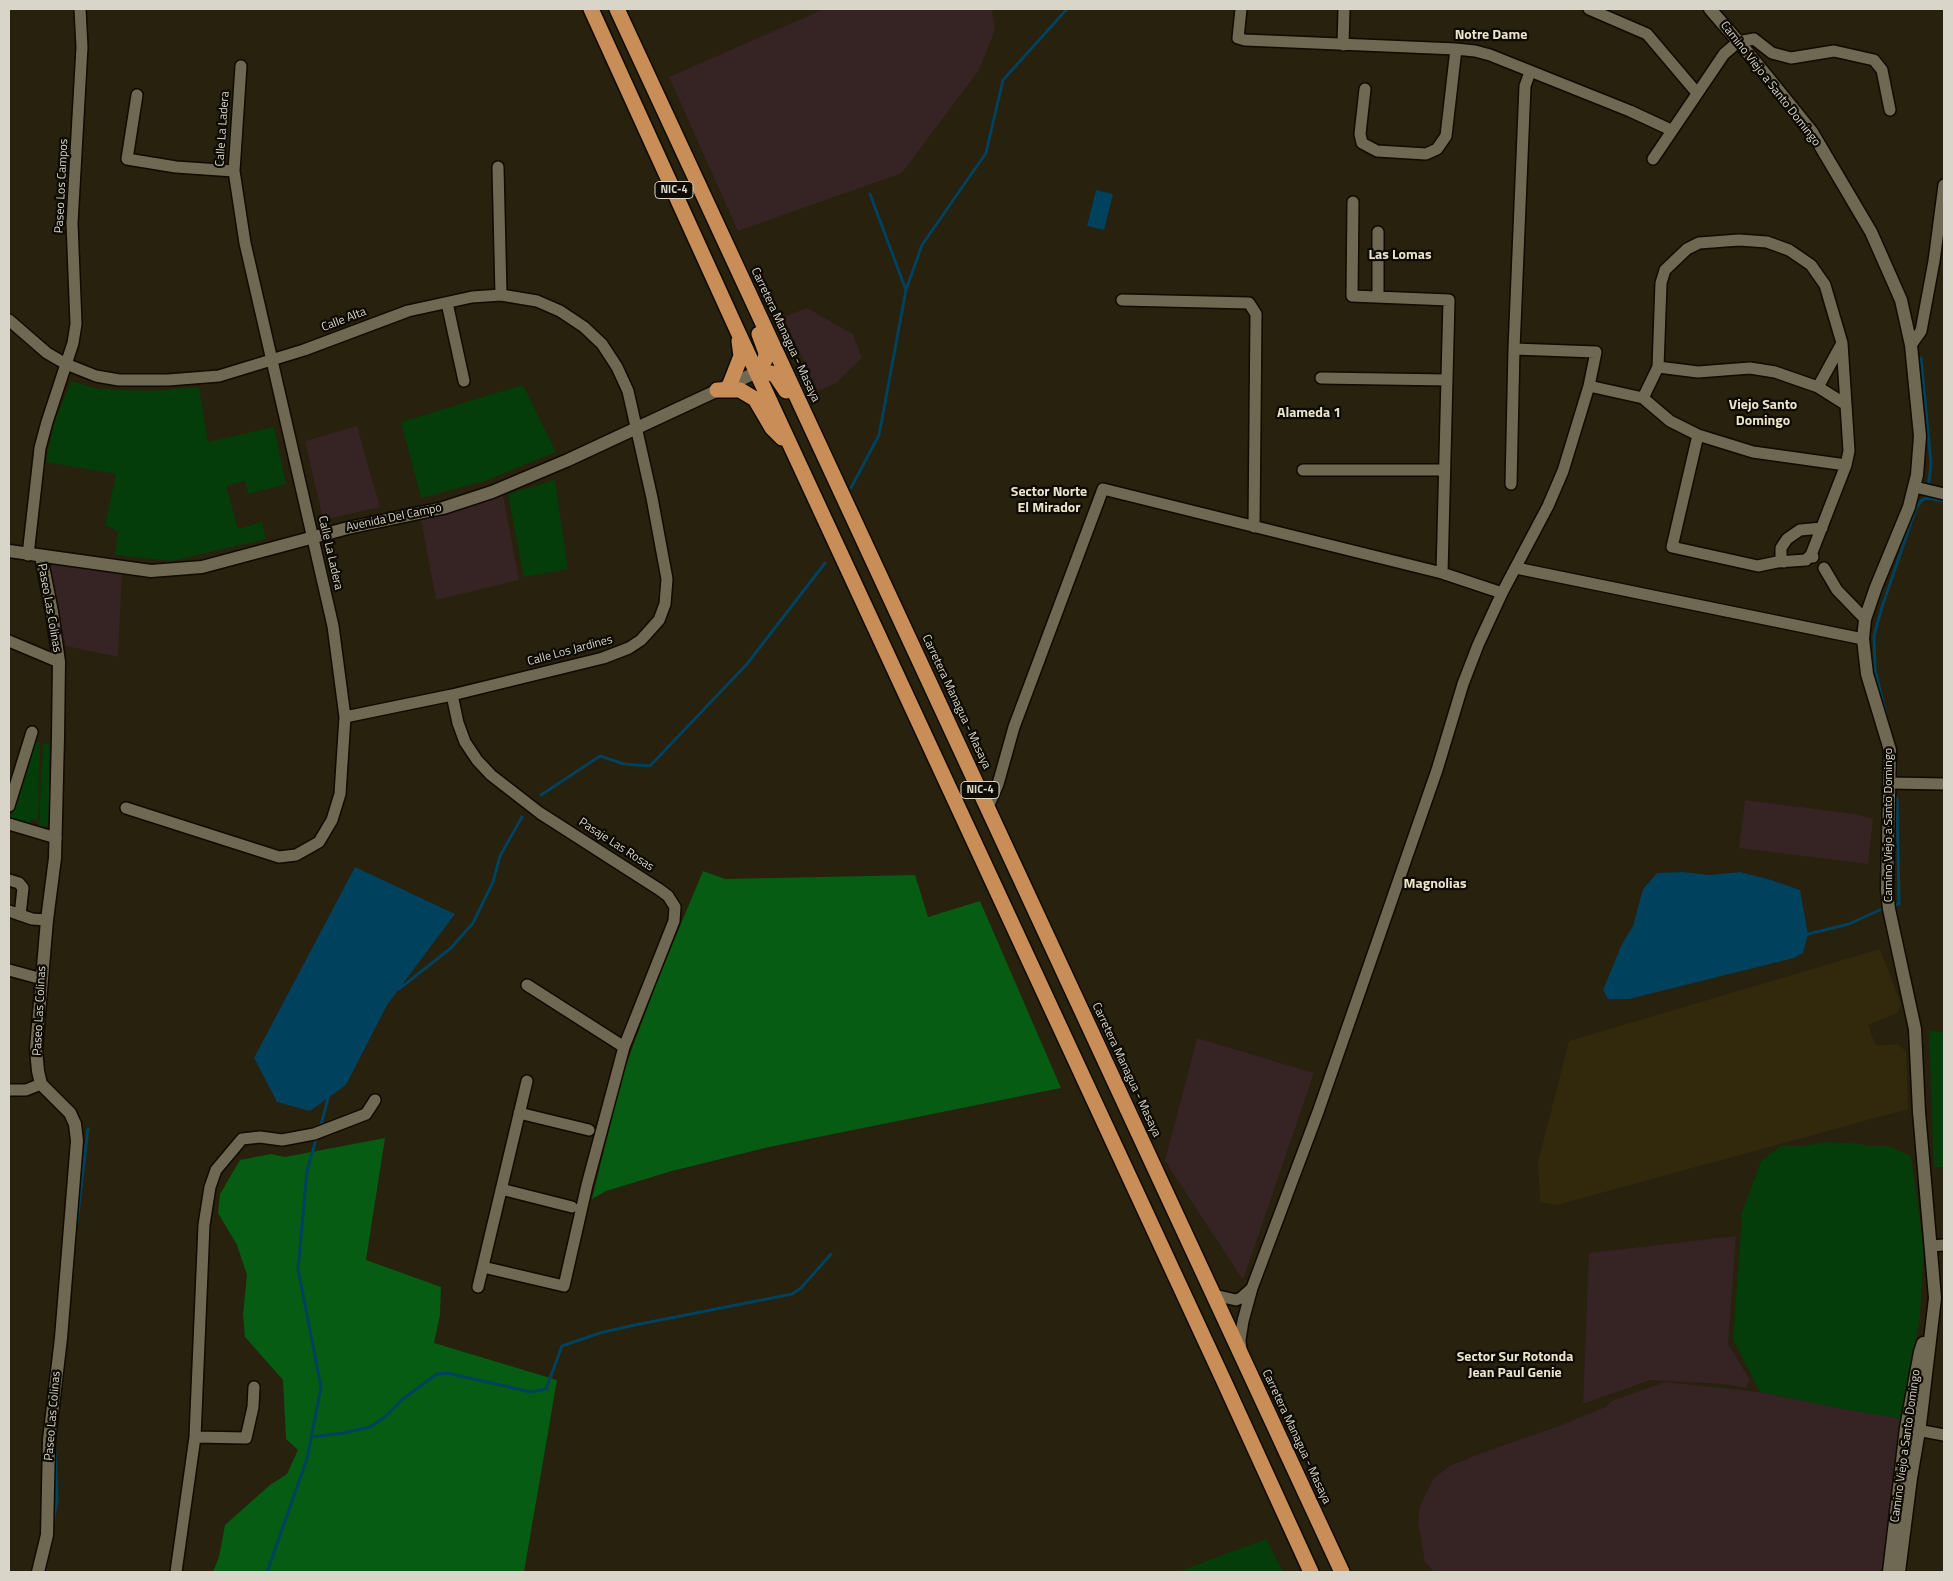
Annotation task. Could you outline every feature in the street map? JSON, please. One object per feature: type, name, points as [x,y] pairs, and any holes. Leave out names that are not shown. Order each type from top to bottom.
[{"type":"highway","name":"NIC-4","points":[[591,9],[737,330],[1311,1572]]},
{"type":"highway","name":"Carretera Managua - Masaya","points":[[617,9],[1342,1572]]},
{"type":"highway","points":[[736,266],[741,294],[766,353],[765,360],[757,372],[772,373],[780,380],[812,448],[828,464]]},
{"type":"highway","points":[[737,330],[741,356],[723,387],[740,390],[755,399],[772,428],[793,449]]},
{"type":"street","name":"Paseo Los Campos","points":[[66,364],[73,343],[76,324],[72,223],[82,48],[80,9]]},
{"type":"street","points":[[1241,9],[1238,38],[1281,42],[1456,49],[1490,55],[1630,110],[1671,130]]},
{"type":"street","points":[[1343,45],[1344,9]]},
{"type":"street","points":[[1589,9],[1647,34],[1697,93]]},
{"type":"street","name":"Camino Viejo a Santo Domingo","points":[[1710,9],[1812,132],[1871,232],[1901,300],[1911,345],[1920,436],[1919,462],[1915,487],[1909,507],[1865,618],[1863,639],[1867,674],[1890,750],[1887,890],[1889,909],[1915,1029],[1919,1112],[1935,1298],[1932,1322],[1920,1352],[1912,1429],[1888,1572]]},
{"type":"street","points":[[1653,159],[1724,54],[1738,42],[1754,39],[1772,53],[1791,58],[1834,51],[1874,60],[1882,70],[1890,110]]},
{"type":"street","points":[[1365,89],[1360,134],[1362,143],[1377,151],[1426,154],[1437,149],[1446,136],[1456,49]]},
{"type":"street","name":"Calle La Ladera","points":[[126,808],[276,857],[296,856],[319,842],[332,820],[340,794],[345,717],[333,626],[245,243],[234,171],[241,66]]},
{"type":"street","points":[[1511,484],[1514,349],[1525,86],[1530,72]]},
{"type":"street","points":[[137,94],[127,159],[176,167],[234,171]]},
{"type":"street","points":[[498,168],[501,295]]},
{"type":"street","points":[[1911,345],[1921,331],[1934,261],[1944,185]]},
{"type":"street","points":[[1353,202],[1352,296],[1449,300],[1442,573]]},
{"type":"street","points":[[1378,232],[1378,297]]},
{"type":"street","points":[[1642,398],[1658,367],[1660,283],[1665,270],[1687,249],[1699,243],[1739,240],[1767,242],[1789,250],[1811,265],[1825,285],[1842,343],[1849,451],[1846,465],[1812,556],[1806,560],[1758,566],[1672,547],[1698,435]]},
{"type":"street","name":"Calle Alta","points":[[9,320],[47,353],[66,364],[96,376],[119,380],[168,380],[219,376],[304,350],[408,311],[472,298],[501,295],[537,302],[560,311],[584,327],[602,344],[617,367],[628,391],[636,428]]},
{"type":"street","points":[[1122,300],[1250,304],[1256,314],[1254,527]]},
{"type":"street","points":[[447,303],[464,381]]},
{"type":"street","points":[[1818,387],[1842,343]]},
{"type":"street","points":[[1241,1355],[1240,1340],[1243,1321],[1252,1288],[1318,1112],[1436,770],[1463,684],[1502,592],[1516,568],[1563,471],[1589,386],[1596,352],[1514,349]]},
{"type":"street","name":"Paseo Las Colinas","points":[[38,1572],[47,1535],[49,1440],[61,1338],[77,1141],[75,1124],[70,1113],[42,1084],[38,1071],[36,1049],[56,838],[59,662],[52,612],[35,556],[40,448],[66,364]]},
{"type":"street","points":[[1658,367],[1698,372],[1750,368],[1775,372],[1818,387],[1845,404]]},
{"type":"street","name":"Avenida Del Campo","points":[[9,551],[151,571],[176,571],[202,567],[312,536],[443,508],[492,492],[568,460],[757,372]]},
{"type":"street","points":[[1321,378],[1447,380]]},
{"type":"street","points":[[1589,386],[1642,398],[1670,421],[1698,435],[1753,452],[1846,465]]},
{"type":"street","name":"Calle Los Jardines","points":[[345,717],[452,695],[604,658],[629,648],[641,640],[659,620],[665,604],[667,579],[652,498],[636,428]]},
{"type":"street","points":[[1303,470],[1444,470]]},
{"type":"street","points":[[1915,487],[1944,494]]},
{"type":"street","points":[[988,807],[998,784],[1014,727],[1103,489],[1442,573],[1502,592]]},
{"type":"street","points":[[1784,562],[1781,558],[1781,548],[1787,539],[1800,530],[1822,528]]},
{"type":"street","points":[[1516,568],[1863,639]]},
{"type":"street","points":[[1824,568],[1837,590],[1865,618]]},
{"type":"street","points":[[9,641],[59,662]]},
{"type":"street","name":"Pasaje Las Rosas","points":[[452,695],[458,723],[466,742],[477,760],[491,776],[540,813],[660,890],[668,896],[675,907],[674,921],[624,1047],[594,1159],[564,1286],[483,1267]]},
{"type":"street","points":[[9,806],[32,732]]},
{"type":"street","points":[[1890,783],[1944,784]]},
{"type":"street","points":[[9,824],[56,838]]},
{"type":"street","points":[[9,880],[19,883],[23,888],[14,913],[32,919],[47,920]]},
{"type":"street","points":[[9,970],[42,979]]},
{"type":"street","points":[[527,984],[624,1047]]},
{"type":"street","points":[[478,1286],[527,1081]]},
{"type":"street","points":[[9,1090],[26,1090],[42,1084]]},
{"type":"street","points":[[176,1572],[194,1437],[204,1225],[210,1187],[216,1170],[242,1139],[260,1137],[282,1140],[314,1134],[366,1114],[375,1100]]},
{"type":"street","points":[[520,1113],[589,1130]]},
{"type":"street","points":[[501,1189],[572,1207]]},
{"type":"street","points":[[1931,1246],[1944,1245]]},
{"type":"street","points":[[1214,1295],[1227,1300],[1236,1300],[1247,1294],[1252,1288]]},
{"type":"street","points":[[194,1437],[246,1438],[253,1407],[254,1387]]},
{"type":"street","points":[[1912,1429],[1944,1435]]},
{"type":"street","name":"Camino Viejo a Santo Domingo","points":[[1899,1572],[1911,1478],[1907,1464],[1912,1429]]},
{"type":"shaded area","points":[[824,9],[992,9],[995,30],[979,70],[902,173],[738,231],[669,77]]},
{"type":"shaded area","points":[[807,308],[853,334],[862,358],[836,383],[818,391],[783,317]]},
{"type":"shaded area","points":[[357,426],[380,507],[323,520],[305,441]]},
{"type":"shaded area","points":[[503,495],[519,580],[436,600],[421,520]]},
{"type":"shaded area","points":[[54,562],[122,572],[118,657],[66,646],[48,570]]},
{"type":"shaded area","points":[[1745,800],[1855,814],[1873,819],[1868,864],[1739,848]]},
{"type":"shaded area","points":[[1880,949],[1901,1004],[1897,1013],[1868,1025],[1877,1046],[1898,1044],[1906,1052],[1908,1109],[1557,1205],[1540,1202],[1538,1162],[1569,1041]]},
{"type":"shaded area","points":[[1197,1038],[1314,1073],[1243,1280],[1165,1161]]},
{"type":"shaded area","points":[[1736,1236],[1728,1344],[1750,1380],[1746,1388],[1724,1384],[1650,1380],[1583,1404],[1589,1253]]},
{"type":"shaded area","points":[[1665,1382],[1760,1392],[1902,1419],[1882,1572],[1434,1572],[1425,1562],[1418,1522],[1420,1506],[1434,1478],[1450,1466],[1559,1426],[1605,1407],[1612,1401]]},
{"type":"green space","points":[[71,381],[98,389],[150,391],[199,387],[208,442],[274,427],[286,484],[248,494],[245,481],[226,486],[238,529],[262,522],[266,539],[172,561],[115,555],[118,531],[105,526],[116,474],[46,462],[54,423]]},
{"type":"green space","points":[[523,385],[556,452],[485,481],[421,498],[401,422]]},
{"type":"green space","points":[[555,480],[568,569],[524,577],[508,494]]},
{"type":"green space","points":[[35,742],[40,742],[38,821],[32,819],[29,826],[10,820]]},
{"type":"green space","points":[[43,744],[49,744],[49,821],[47,825],[39,829]]},
{"type":"green space","points":[[703,871],[725,879],[915,875],[928,917],[980,901],[1061,1088],[769,1147],[672,1171],[606,1191],[592,1199],[623,1073],[658,979]]},
{"type":"green space","points":[[1929,1030],[1944,1033],[1944,1167],[1934,1167]]},
{"type":"green space","points":[[385,1138],[366,1260],[441,1287],[440,1315],[434,1343],[557,1380],[524,1572],[213,1572],[219,1557],[225,1525],[270,1485],[287,1474],[298,1450],[286,1439],[283,1380],[245,1337],[243,1314],[247,1275],[237,1245],[218,1213],[220,1194],[240,1160],[271,1154],[285,1157]]},
{"type":"green space","points":[[1828,1142],[1863,1144],[1863,1146],[1889,1146],[1911,1156],[1924,1249],[1920,1316],[1902,1419],[1760,1392],[1733,1339],[1742,1219],[1740,1218],[1761,1161],[1781,1146],[1802,1146]]},
{"type":"green space","points":[[1266,1539],[1283,1572],[1177,1572]]},
{"type":"water","points":[[1096,190],[1113,194],[1104,230],[1087,226]]},
{"type":"water","points":[[355,867],[455,914],[387,1005],[346,1085],[310,1111],[277,1102],[254,1058]]},
{"type":"water","points":[[1683,872],[1710,875],[1740,872],[1800,890],[1808,934],[1803,953],[1794,958],[1629,999],[1608,999],[1603,990],[1622,944],[1633,926],[1643,889],[1657,873]]},
{"type":"waterway","points":[[906,290],[922,245],[986,153],[1003,80],[1067,9]]},
{"type":"waterway","points":[[851,488],[879,435],[906,290],[870,194]]},
{"type":"waterway","points":[[1921,358],[1931,464],[1929,482]]},
{"type":"waterway","points":[[1890,731],[1875,670],[1874,636],[1916,508],[1922,500],[1927,498],[1944,501]]},
{"type":"waterway","points":[[541,795],[600,756],[624,764],[650,766],[747,664],[825,563]]},
{"type":"waterway","points":[[1896,764],[1896,780]]},
{"type":"waterway","points":[[1895,905],[1899,904],[1897,798]]},
{"type":"waterway","points":[[399,989],[451,948],[473,923],[493,882],[500,856],[522,817]]},
{"type":"waterway","points":[[1808,934],[1849,924],[1882,909]]},
{"type":"waterway","points":[[320,1128],[329,1095]]},
{"type":"waterway","points":[[77,1222],[88,1129]]},
{"type":"waterway","points":[[267,1572],[307,1459],[321,1387],[298,1269],[307,1171],[317,1136]]},
{"type":"waterway","points":[[311,1437],[344,1433],[370,1427],[385,1417],[404,1398],[437,1374],[447,1373],[531,1392],[546,1389],[562,1346],[600,1333],[630,1326],[792,1294],[801,1288],[831,1254]]},
{"type":"waterway","points":[[61,1389],[63,1373]]},
{"type":"waterway","points":[[53,1523],[57,1500],[55,1445]]},
{"type":"waterway","points":[[45,1572],[46,1564]]},
{"type":"district","name":"Notre Dame","points":[[1491,36]]},
{"type":"district","name":"Las Lomas","points":[[1400,256]]},
{"type":"district","name":"Alameda 1","points":[[1309,414]]},
{"type":"district","name":"Viejo Santo Domingo","points":[[1763,414]]},
{"type":"district","name":"Sector Norte El Mirador","points":[[1049,502]]},
{"type":"district","name":"Magnolias","points":[[1435,885]]},
{"type":"district","name":"Sector Sur Rotonda Jean Paul Genie","points":[[1515,1366]]}]
